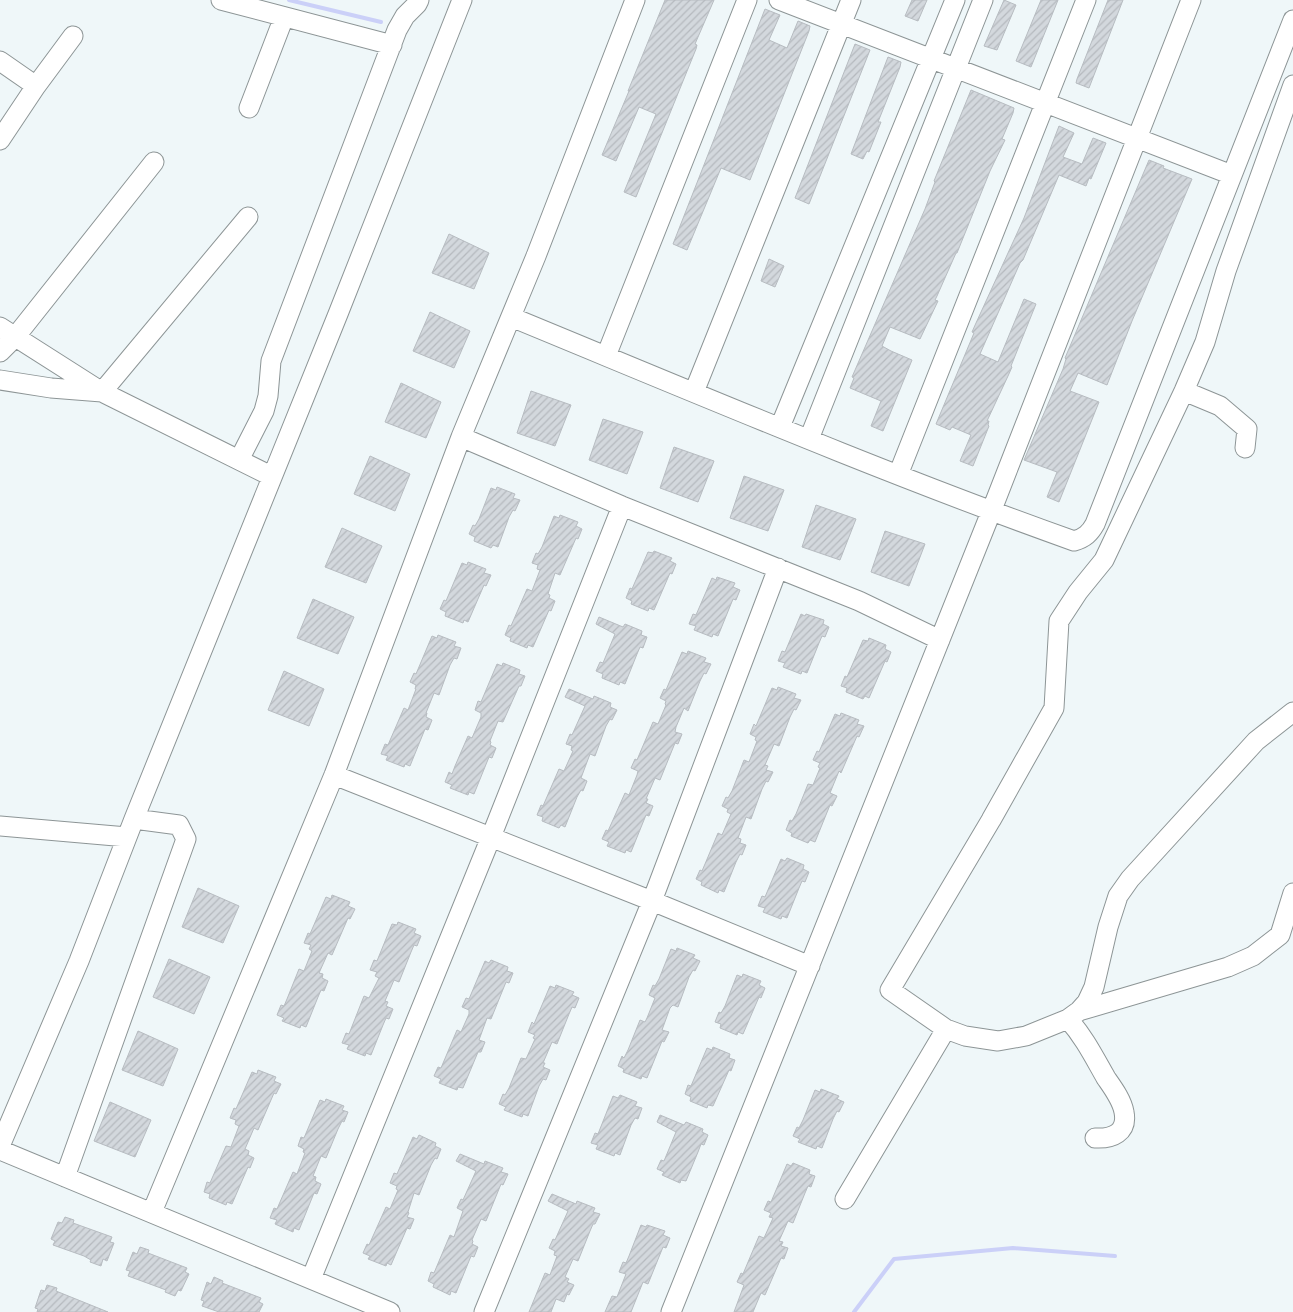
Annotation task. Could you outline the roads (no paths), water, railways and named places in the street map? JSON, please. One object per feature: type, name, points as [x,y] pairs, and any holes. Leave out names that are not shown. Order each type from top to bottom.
[{"type":"street","points":[[222,0],[392,45]]},
{"type":"street","points":[[0,1146],[79,961],[271,476],[335,323],[462,0]]},
{"type":"street","points":[[152,1212],[334,775],[461,438],[536,256],[635,0]]},
{"type":"street","points":[[606,356],[747,0]]},
{"type":"street","points":[[778,0],[1232,175]]},
{"type":"street","points":[[694,392],[852,0]]},
{"type":"street","points":[[780,427],[956,0]]},
{"type":"street","points":[[809,439],[982,0]]},
{"type":"street","points":[[898,475],[1086,0]]},
{"type":"street","points":[[671,1312],[991,512],[1191,0]]},
{"type":"street","points":[[238,460],[264,411],[268,396],[271,361],[392,45],[412,2]]},
{"type":"street","points":[[249,108],[284,17]]},
{"type":"street","points":[[511,317],[991,512],[1074,541],[1081,539],[1090,533],[1293,20]]},
{"type":"street","points":[[0,140],[36,86],[73,36]]},
{"type":"street","points":[[0,61],[36,86]]},
{"type":"street","points":[[1293,84],[1226,271],[1205,342],[1184,391],[1104,560],[1074,598],[1059,621],[1054,708],[991,820],[890,990],[946,1029],[965,1036],[998,1041],[1026,1036],[1074,1015],[1228,967],[1253,956],[1280,935],[1293,893]]},
{"type":"street","points":[[0,352],[8,331],[154,162]]},
{"type":"street","points":[[102,392],[248,217]]},
{"type":"street","points":[[8,331],[102,392],[271,476]]},
{"type":"street","points":[[0,380],[51,388],[102,392]]},
{"type":"street","points":[[1184,391],[1220,406],[1247,429],[1244,448]]},
{"type":"street","points":[[461,438],[622,506],[859,600],[940,640]]},
{"type":"street","points":[[310,1279],[492,837],[622,506]]},
{"type":"street","points":[[484,1312],[652,901],[778,568]]},
{"type":"street","points":[[1074,1015],[1086,1002],[1094,987],[1108,927],[1118,896],[1130,879],[1256,741],[1293,712]]},
{"type":"street","points":[[334,775],[810,966]]},
{"type":"street","points":[[65,1176],[186,839],[179,825],[134,819]]},
{"type":"street","points":[[0,826],[127,837]]},
{"type":"street","points":[[1074,1015],[1085,1040],[1119,1100],[1124,1114],[1122,1128],[1116,1136],[1104,1139],[1095,1138]]},
{"type":"street","points":[[845,1200],[946,1029]]},
{"type":"street","points":[[0,1150],[310,1279],[377,1310]]},
{"type":"waterway","points":[[289,0],[381,22]]},
{"type":"waterway","points":[[854,1312],[894,1259],[1013,1248],[1115,1256]]}]
